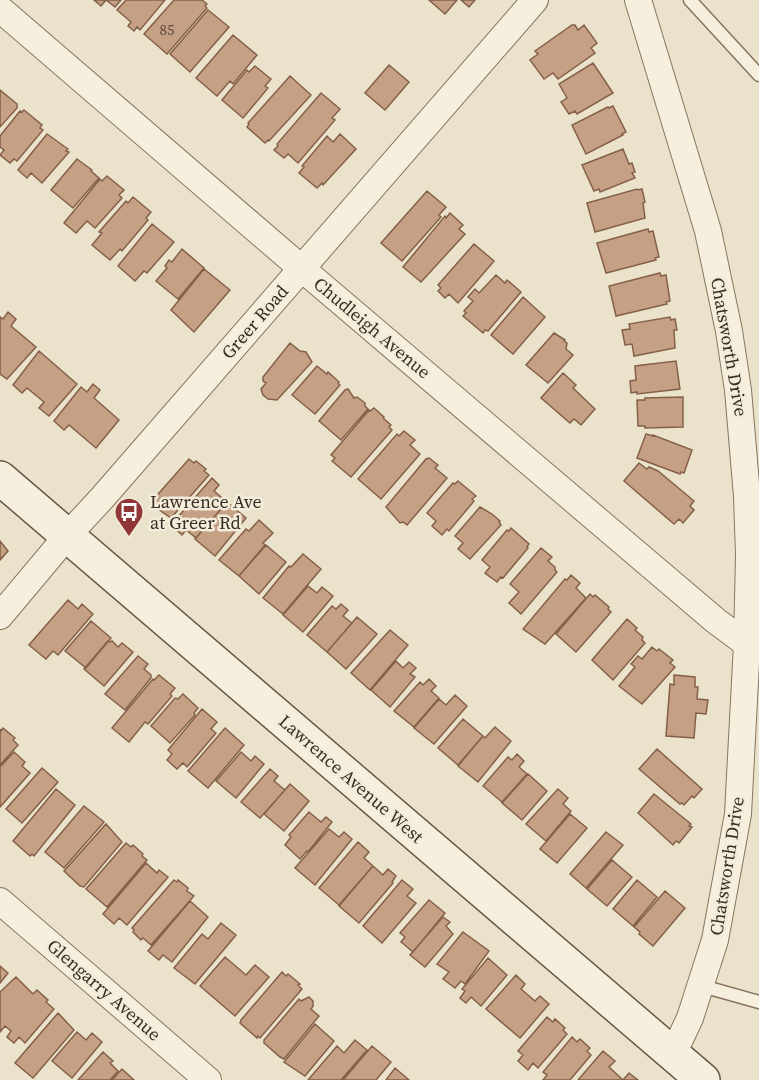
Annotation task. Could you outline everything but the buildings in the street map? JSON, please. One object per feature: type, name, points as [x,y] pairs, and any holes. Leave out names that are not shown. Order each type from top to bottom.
[{"type":"main road","name":"Lawrence Avenue West","points":[[0,478],[703,1080]]},
{"type":"street","name":"Greer Road","points":[[0,616],[67,536],[103,498],[535,0]]},
{"type":"street","name":"Chatsworth Drive","points":[[638,0],[708,231],[729,331],[743,436],[747,496],[749,563],[747,644],[738,814],[716,936],[702,986],[673,1054]]},
{"type":"street","name":"Chudleigh Avenue","points":[[0,9],[716,621],[747,644]]},
{"type":"street","name":"Glengarry Avenue","points":[[0,901],[208,1080]]},
{"type":"lane","points":[[690,0],[759,75]]},
{"type":"lane","points":[[702,986],[759,1002]]},
{"type":"place","name":"Lawrence Ave at Greer Rd","points":[[129,538]]}]
